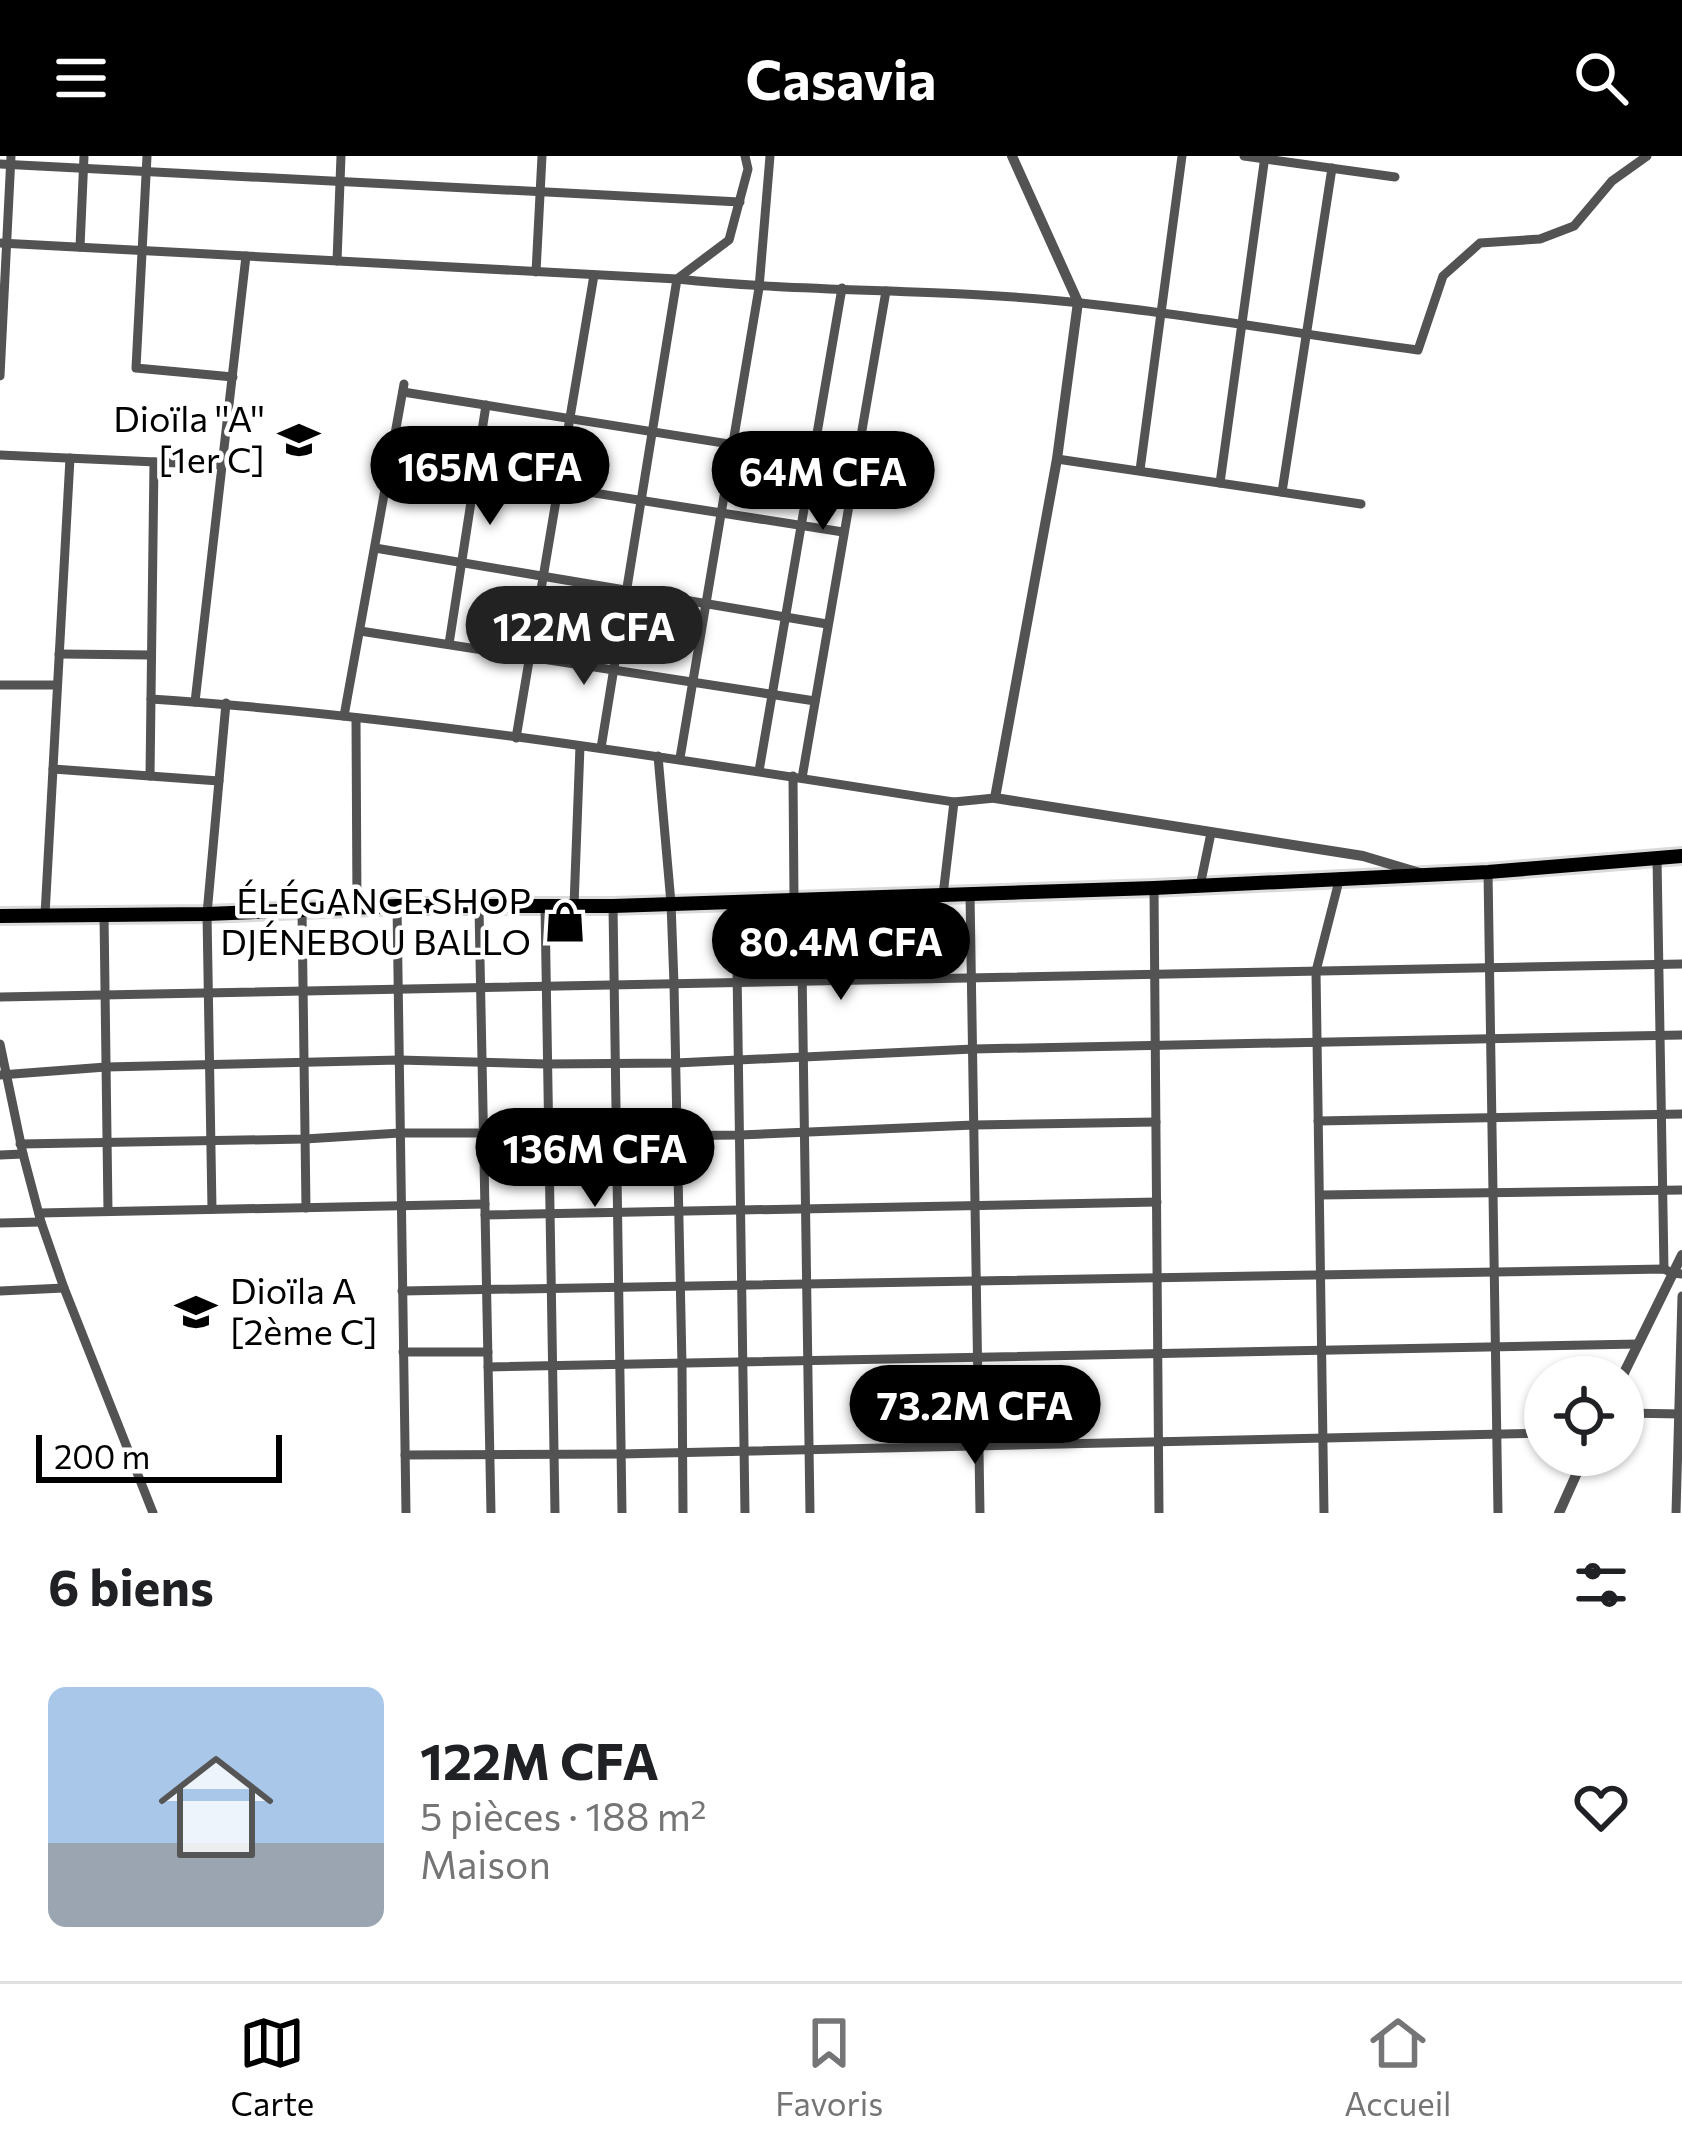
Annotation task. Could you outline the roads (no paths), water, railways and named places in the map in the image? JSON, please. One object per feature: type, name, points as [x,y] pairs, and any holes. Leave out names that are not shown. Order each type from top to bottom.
[{"type":"main road","points":[[0,916],[613,906],[1154,888],[1488,872],[1682,856]]},
{"type":"street","points":[[80,248],[84,156]]},
{"type":"street","points":[[148,156],[136,368],[233,377]]},
{"type":"street","points":[[337,261],[341,156]]},
{"type":"street","points":[[536,272],[542,156]]},
{"type":"street","points":[[601,748],[676,279],[729,240],[748,169],[745,156]]},
{"type":"street","points":[[680,758],[759,288],[770,156]]},
{"type":"street","points":[[995,798],[1057,459],[1078,302],[1012,156]]},
{"type":"street","points":[[1140,470],[1182,156]]},
{"type":"street","points":[[1244,156],[1394,177]]},
{"type":"street","points":[[4,243],[1078,302],[1418,350],[1443,276],[1480,243],[1540,239],[1574,226],[1612,181],[1647,156]]},
{"type":"street","points":[[1220,483],[1265,157]]},
{"type":"street","points":[[0,376],[8,161],[83,169],[740,202]]},
{"type":"street","points":[[1282,492],[1332,168]]},
{"type":"street","points":[[195,702],[246,256]]},
{"type":"street","points":[[517,738],[594,275]]},
{"type":"street","points":[[760,771],[842,288]]},
{"type":"street","points":[[811,1513],[797,777],[815,701],[886,291]]},
{"type":"street","points":[[357,908],[350,717],[360,631],[404,388],[854,464]]},
{"type":"street","points":[[449,644],[486,405]]},
{"type":"street","points":[[0,455],[223,465]]},
{"type":"street","points":[[45,915],[70,458]]},
{"type":"street","points":[[1057,459],[1360,504]]},
{"type":"street","points":[[390,461],[843,532]]},
{"type":"street","points":[[149,776],[154,462]]},
{"type":"street","points":[[375,548],[827,625]]},
{"type":"street","points":[[360,631],[815,701]]},
{"type":"street","points":[[59,654],[151,655]]},
{"type":"street","points":[[0,685],[57,685]]},
{"type":"street","points":[[151,699],[226,703],[680,758],[954,802],[995,798],[1363,856],[1421,873]]},
{"type":"street","points":[[212,1209],[207,914],[226,703]]},
{"type":"street","points":[[574,905],[580,746]]},
{"type":"street","points":[[658,756],[671,903],[679,1136],[682,1513]]},
{"type":"street","points":[[53,769],[219,781]]},
{"type":"street","points":[[943,895],[954,802]]},
{"type":"street","points":[[1200,886],[1211,832]]},
{"type":"street","points":[[1657,859],[1662,1190],[1672,1272]]},
{"type":"street","points":[[1488,872],[1498,1513]]},
{"type":"street","points":[[1324,1513],[1316,971],[1340,877]]},
{"type":"street","points":[[1154,888],[1159,1513]]},
{"type":"street","points":[[970,894],[980,1513]]},
{"type":"street","points":[[736,901],[746,1513]]},
{"type":"street","points":[[397,906],[406,1513]]},
{"type":"street","points":[[545,906],[555,1513]]},
{"type":"street","points":[[613,906],[622,1513]]},
{"type":"street","points":[[479,908],[491,1513]]},
{"type":"street","points":[[302,910],[307,1208]]},
{"type":"street","points":[[104,915],[108,1211]]},
{"type":"street","points":[[0,997],[1682,964]]},
{"type":"street","points":[[3,1074],[106,1066],[399,1060],[676,1063],[973,1049],[1682,1035]]},
{"type":"street","points":[[0,1044],[3,1074],[40,1218],[153,1513]]},
{"type":"street","points":[[1318,1121],[1682,1114]]},
{"type":"street","points":[[0,1155],[107,1142],[305,1139],[400,1132],[740,1136],[1156,1122]]},
{"type":"street","points":[[1320,1195],[1682,1190]]},
{"type":"street","points":[[0,1222],[108,1211],[401,1204],[618,1215],[1156,1202]]},
{"type":"street","points":[[1632,1356],[1682,1255]]},
{"type":"street","points":[[403,1291],[1672,1272]]},
{"type":"street","points":[[0,1291],[64,1288]]},
{"type":"street","points":[[1676,1513],[1682,1296]]},
{"type":"street","points":[[488,1367],[1637,1344]]},
{"type":"street","points":[[403,1352],[488,1352]]},
{"type":"street","points":[[1644,1413],[1680,1414]]},
{"type":"street","points":[[405,1455],[1524,1434]]},
{"type":"street","points":[[1559,1513],[1576,1476]]},
{"type":"place","name":"Dioïla ''A'' [1er C]","points":[[299,440]]},
{"type":"place","name":"ÉLÉGANCE SHOP DJÉNEBOU BALLO","points":[[565,922]]},
{"type":"place","name":"Dioïla A [2ème C]","points":[[196,1312]]}]
